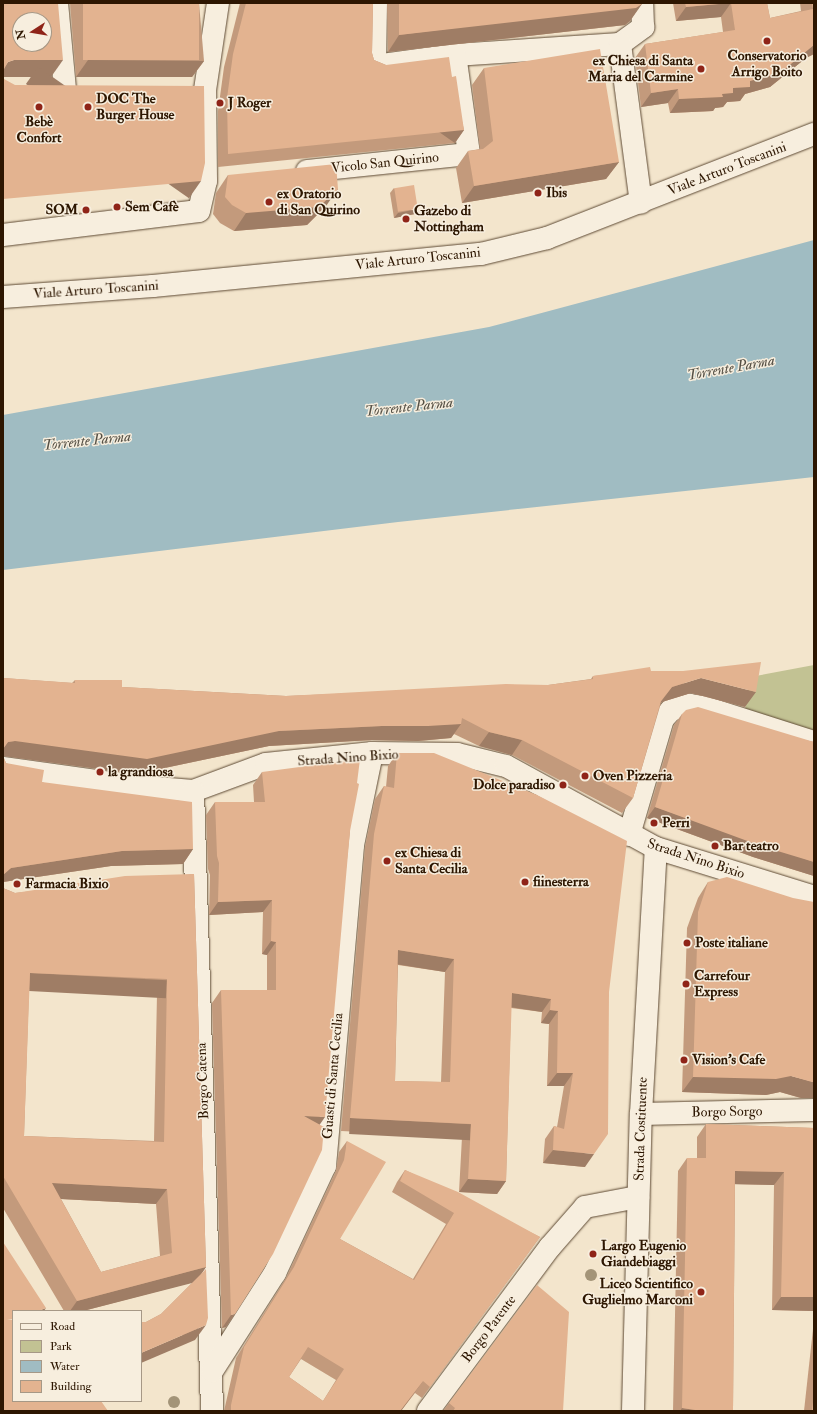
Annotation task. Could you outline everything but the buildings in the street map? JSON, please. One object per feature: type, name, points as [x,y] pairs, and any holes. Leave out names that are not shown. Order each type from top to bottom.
[{"type":"street","points":[[57,3],[65,90]]},
{"type":"street","points":[[3,235],[199,211],[206,181],[205,90],[218,3]]},
{"type":"street","points":[[376,3],[375,66],[455,55],[620,44],[643,27],[642,3]]},
{"type":"street","points":[[620,44],[641,203]]},
{"type":"street","name":"Vicolo San Quirino","points":[[283,173],[469,154],[455,55]]},
{"type":"street","points":[[42,90],[88,90]]},
{"type":"street","points":[[182,90],[205,90]]},
{"type":"street","name":"Viale Arturo Toscanini","points":[[3,297],[160,285],[481,254],[547,238],[641,203],[814,134]]},
{"type":"street","points":[[206,181],[229,179]]},
{"type":"street","points":[[629,835],[663,719],[671,710],[689,705],[704,707],[814,742]]},
{"type":"street","name":"Strada Nino Bixio","points":[[3,768],[132,786],[193,791],[266,764],[372,753],[457,754],[506,766],[629,835],[656,848],[814,898]]},
{"type":"street","name":"Guasti di Santa Cecilia","points":[[212,1371],[274,1273],[326,1166],[353,845],[372,753]]},
{"type":"street","name":"Borgo Catena","points":[[193,791],[198,876],[212,1411]]},
{"type":"street","name":"Strada Costituente","points":[[633,1411],[640,1114],[656,848]]},
{"type":"street","points":[[174,877],[198,876]]},
{"type":"street","name":"Borgo Sorgo","points":[[640,1114],[814,1110]]},
{"type":"street","name":"Borgo Parente","points":[[428,1411],[550,1247],[585,1207],[638,1197]]},
{"type":"green space","points":[[814,665],[814,734],[745,710],[750,677]]},
{"type":"water","name":"Torrente Parma","points":[[814,240],[814,477],[398,522],[3,570],[3,415],[489,327]]},
{"type":"place","name":"Conservatorio Arrigo Boito","points":[[767,41]]},
{"type":"place","name":"ex Chiesa di Santa Maria del Carmine","points":[[701,69]]},
{"type":"place","name":"J Roger","points":[[220,103]]},
{"type":"place","name":"Bebè Confort","points":[[39,107]]},
{"type":"place","name":"DOC The Burger House","points":[[88,107]]},
{"type":"place","name":"Ibis","points":[[538,193]]},
{"type":"place","name":"ex Oratorio di San Quirino","points":[[269,202]]},
{"type":"place","name":"Sem Cafè","points":[[117,207]]},
{"type":"place","name":"SOM","points":[[86,210]]},
{"type":"place","name":"Gazebo di Nottingham","points":[[406,219]]},
{"type":"place","name":"la grandiosa","points":[[100,772]]},
{"type":"place","name":"Oven Pizzeria","points":[[585,776]]},
{"type":"place","name":"Dolce paradiso","points":[[563,785]]},
{"type":"place","name":"Perri","points":[[654,823]]},
{"type":"place","name":"Bar teatro","points":[[715,846]]},
{"type":"place","name":"ex Chiesa di Santa Cecilia","points":[[387,861]]},
{"type":"place","name":"fiinesterra","points":[[525,882]]},
{"type":"place","name":"Farmacia Bixio","points":[[17,884]]},
{"type":"place","name":"Poste italiane","points":[[687,943]]},
{"type":"place","name":"Carrefour Express","points":[[686,984]]},
{"type":"place","name":"Vision's Cafe","points":[[684,1060]]},
{"type":"place","name":"Largo Eugenio Giandebiaggi","points":[[593,1254]]},
{"type":"place","name":"Liceo Scientifico Guglielmo Marconi","points":[[701,1292]]}]
